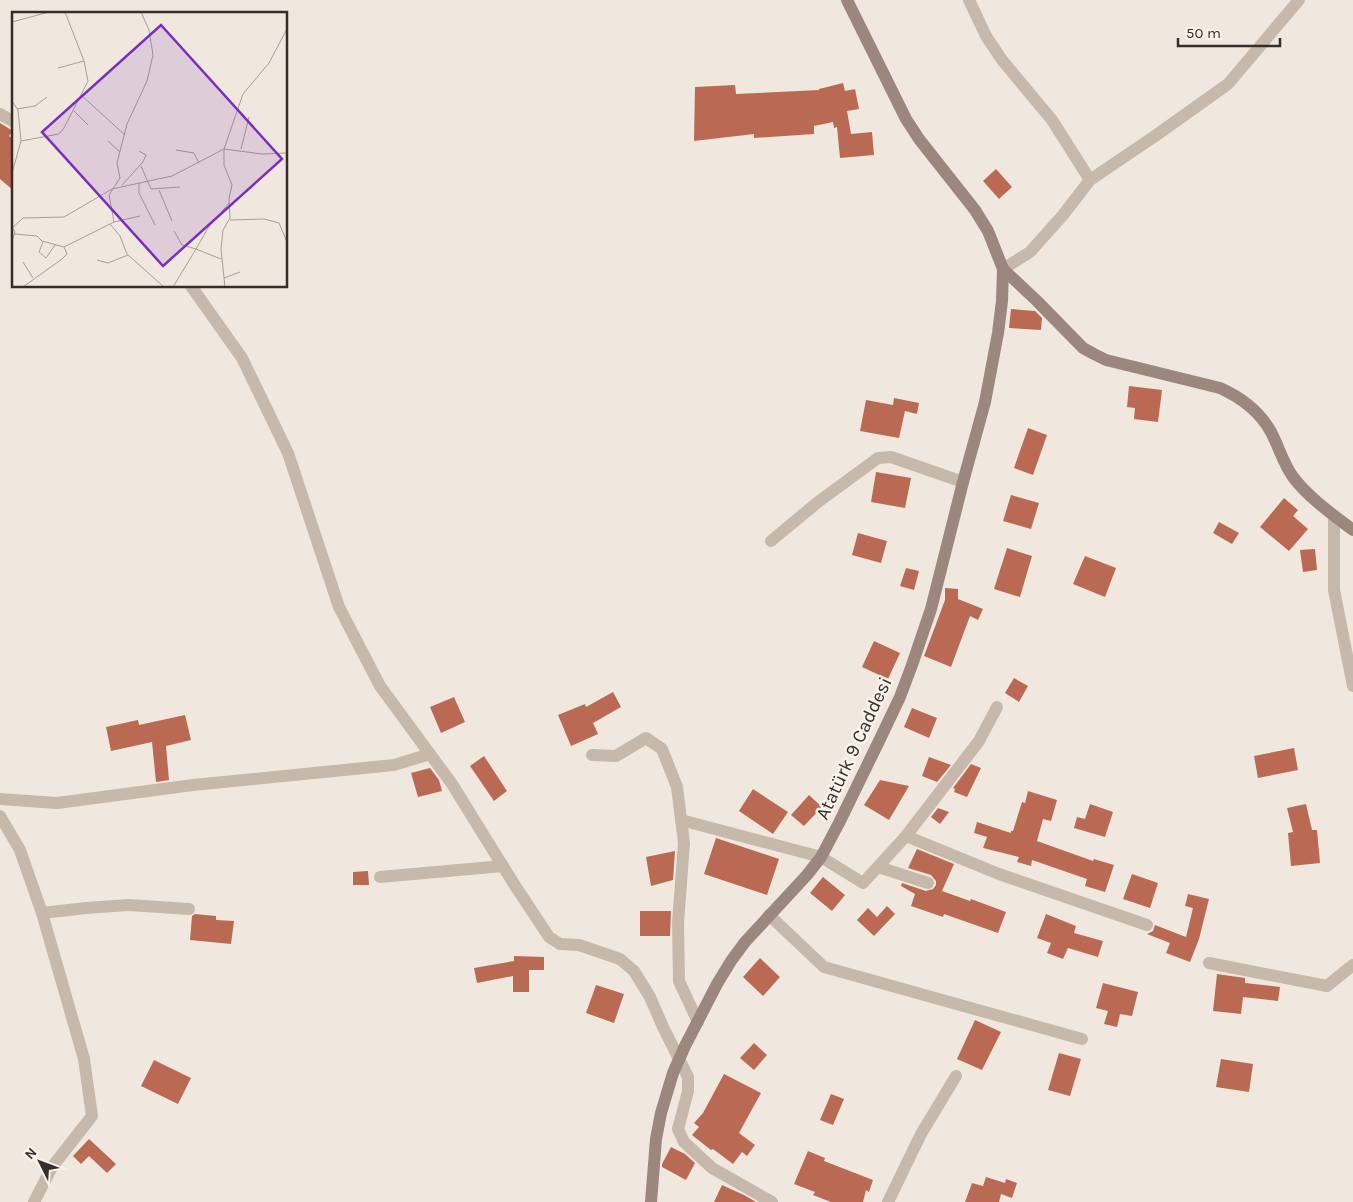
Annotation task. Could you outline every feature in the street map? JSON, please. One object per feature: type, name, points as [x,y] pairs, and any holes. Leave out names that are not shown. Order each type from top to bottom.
[{"type":"street","points":[[847,0],[906,119],[919,139],[975,210],[988,231],[1003,269],[1084,348],[1094,354],[1106,360],[1220,388],[1234,394],[1263,419],[1286,466],[1304,490],[1353,530]]},
{"type":"street","points":[[969,0],[986,36],[996,52],[1052,120],[1090,180]]},
{"type":"street","points":[[1003,269],[1030,252],[1063,215],[1090,180],[1228,84],[1298,0]]},
{"type":"street","points":[[0,114],[12,121]]},
{"type":"street","name":"Atatürk 9 Caddesi","points":[[651,1202],[655,1153],[666,1094],[698,1022],[718,984],[745,942],[807,875],[820,857],[839,824],[900,697],[933,600],[985,402],[1002,301],[1003,269]]},
{"type":"street","points":[[192,288],[242,358],[288,453],[339,607],[380,686],[452,784],[549,937],[560,944],[579,945],[620,959],[634,972],[650,997],[688,1077],[688,1091],[678,1128],[684,1142],[712,1168],[772,1202]]},
{"type":"street","points":[[771,541],[818,502],[878,458],[891,457],[963,482]]},
{"type":"street","points":[[1334,516],[1334,590],[1353,686]]},
{"type":"street","points":[[681,820],[820,857],[863,883],[906,836],[979,741],[997,706]]},
{"type":"street","points":[[592,755],[616,756],[646,738],[662,748],[677,787],[684,843],[678,923],[680,982],[698,1022]]},
{"type":"street","points":[[0,799],[57,803],[193,785],[394,765],[430,754]]},
{"type":"street","points":[[0,816],[20,850],[42,913],[84,1059],[92,1116],[52,1167],[34,1202]]},
{"type":"street","points":[[906,836],[999,874],[1147,925]]},
{"type":"street","points":[[380,877],[503,866]]},
{"type":"street","points":[[878,867],[928,883]]},
{"type":"street","points":[[42,913],[129,905],[189,909]]},
{"type":"street","points":[[769,915],[824,967],[1082,1039]]},
{"type":"street","points":[[1209,963],[1327,986],[1353,965]]},
{"type":"street","points":[[888,1202],[921,1134],[956,1076]]},
{"type":"building","points":[[843,83],[845,91],[855,89],[859,109],[847,111],[851,134],[872,132],[874,155],[840,158],[837,127],[834,128],[833,122],[814,126],[814,134],[754,138],[754,134],[694,141],[695,87],[735,85],[736,94],[819,90]]},
{"type":"building","points":[[0,123],[12,130],[9,136],[12,138],[12,189],[0,179]]},
{"type":"building","points":[[996,169],[1012,187],[999,199],[983,181]]},
{"type":"building","points":[[1011,309],[1035,311],[1042,318],[1041,330],[1009,328]]},
{"type":"building","points":[[1129,386],[1162,390],[1158,422],[1134,419],[1135,408],[1127,407]]},
{"type":"building","points":[[894,398],[919,403],[917,414],[905,411],[899,438],[860,431],[866,400],[893,405]]},
{"type":"building","points":[[1028,428],[1047,435],[1033,475],[1014,468]]},
{"type":"building","points":[[876,472],[911,478],[905,508],[871,502]]},
{"type":"building","points":[[1011,495],[1039,503],[1031,529],[1003,521]]},
{"type":"building","points":[[1284,498],[1298,510],[1293,516],[1308,529],[1289,551],[1260,527]]},
{"type":"building","points":[[1219,522],[1239,533],[1232,544],[1213,533]]},
{"type":"building","points":[[858,533],[887,541],[881,563],[852,555]]},
{"type":"building","points":[[1007,548],[1032,556],[1020,597],[994,589]]},
{"type":"building","points":[[1315,549],[1317,570],[1303,572],[1300,550]]},
{"type":"building","points":[[1085,556],[1116,568],[1105,597],[1073,584]]},
{"type":"building","points":[[906,568],[919,571],[914,590],[900,586]]},
{"type":"building","points":[[945,588],[958,589],[958,599],[983,609],[978,620],[970,616],[951,667],[924,656],[945,600]]},
{"type":"building","points":[[874,641],[900,653],[888,679],[862,667]]},
{"type":"building","points":[[1014,678],[1028,686],[1019,702],[1005,693]]},
{"type":"building","points":[[613,692],[621,707],[593,723],[598,734],[571,746],[558,715],[585,704],[586,707]]},
{"type":"building","points":[[454,697],[465,722],[441,733],[430,707]]},
{"type":"building","points":[[912,708],[937,718],[929,738],[904,727]]},
{"type":"building","points":[[185,715],[191,740],[166,746],[169,780],[156,782],[152,742],[111,751],[106,727],[138,720],[139,725]]},
{"type":"building","points":[[1294,748],[1298,770],[1258,778],[1254,756]]},
{"type":"building","points":[[484,756],[507,791],[494,801],[470,766]]},
{"type":"building","points":[[929,757],[951,765],[937,782],[922,776]]},
{"type":"building","points":[[971,764],[981,768],[967,797],[954,792],[955,789],[953,788]]},
{"type":"building","points":[[430,768],[439,780],[442,791],[418,797],[411,773]]},
{"type":"building","points":[[880,780],[909,786],[889,820],[864,805]]},
{"type":"building","points":[[753,789],[788,812],[773,834],[739,811]]},
{"type":"building","points":[[1028,791],[1057,800],[1051,821],[1043,819],[1037,841],[1093,861],[1094,859],[1114,865],[1105,892],[1085,886],[1087,879],[1032,860],[1031,866],[1017,862],[1019,857],[983,848],[987,837],[974,833],[977,822],[1011,833],[1022,802],[1025,803]]},
{"type":"building","points":[[809,795],[822,807],[804,826],[791,815]]},
{"type":"building","points":[[1090,804],[1113,812],[1105,837],[1074,828],[1077,817],[1085,819]]},
{"type":"building","points":[[1306,804],[1312,830],[1317,830],[1320,863],[1291,866],[1288,833],[1293,832],[1287,808]]},
{"type":"building","points":[[938,808],[949,812],[940,824],[931,817]]},
{"type":"building","points":[[716,838],[779,859],[767,895],[704,874]]},
{"type":"building","points":[[917,849],[954,864],[942,891],[1006,912],[998,933],[944,914],[943,917],[911,906],[915,894],[901,886],[902,883],[926,891],[933,889],[936,885],[936,881],[931,875],[908,868]]},
{"type":"building","points":[[675,851],[673,880],[651,886],[646,857]]},
{"type":"building","points":[[368,871],[369,885],[353,885],[353,872]]},
{"type":"building","points":[[1132,874],[1158,883],[1150,908],[1123,899]]},
{"type":"building","points":[[823,877],[845,895],[832,911],[810,893]]},
{"type":"building","points":[[1188,894],[1209,899],[1199,939],[1190,962],[1166,953],[1170,943],[1147,934],[1153,931],[1155,925],[1186,937],[1193,908],[1185,906]]},
{"type":"building","points":[[887,906],[895,914],[874,936],[857,920],[868,908],[877,917]]},
{"type":"building","points":[[640,911],[671,911],[670,936],[640,936]]},
{"type":"building","points":[[195,914],[216,916],[216,920],[234,921],[231,944],[190,940],[192,916]]},
{"type":"building","points":[[1046,914],[1076,926],[1074,933],[1103,941],[1098,957],[1068,948],[1063,959],[1047,953],[1051,943],[1037,938]]},
{"type":"building","points":[[514,956],[544,957],[544,970],[529,970],[529,992],[513,992],[513,976],[477,983],[474,968],[514,961]]},
{"type":"building","points":[[760,958],[780,977],[763,996],[743,977]]},
{"type":"building","points":[[1217,974],[1245,978],[1245,983],[1280,987],[1278,1001],[1243,997],[1241,1014],[1213,1011]]},
{"type":"building","points":[[1103,983],[1138,992],[1132,1016],[1120,1014],[1117,1027],[1104,1024],[1108,1011],[1096,1008]]},
{"type":"building","points":[[596,985],[624,994],[614,1023],[586,1013]]},
{"type":"building","points":[[975,1020],[1001,1032],[982,1070],[957,1059]]},
{"type":"building","points":[[754,1043],[767,1055],[754,1070],[740,1058]]},
{"type":"building","points":[[1059,1053],[1081,1059],[1070,1096],[1048,1090]]},
{"type":"building","points":[[1221,1059],[1253,1064],[1249,1092],[1216,1087]]},
{"type":"building","points":[[154,1060],[191,1078],[178,1104],[141,1086]]},
{"type":"building","points":[[724,1074],[761,1093],[739,1133],[755,1145],[747,1156],[742,1152],[733,1164],[692,1135],[699,1127],[694,1123],[703,1113]]},
{"type":"building","points":[[831,1094],[844,1099],[833,1125],[820,1120]]},
{"type":"building","points":[[89,1139],[116,1164],[107,1173],[89,1156],[81,1164],[73,1156]]},
{"type":"building","points":[[671,1147],[685,1154],[695,1163],[686,1180],[662,1167]]},
{"type":"building","points":[[808,1151],[825,1158],[824,1161],[873,1180],[869,1192],[866,1190],[863,1202],[831,1202],[813,1195],[815,1192],[794,1184]]},
{"type":"building","points":[[986,1177],[1005,1183],[1006,1179],[1017,1183],[1012,1198],[1001,1194],[999,1202],[965,1202],[972,1183],[983,1186]]},
{"type":"building","points":[[722,1185],[744,1195],[756,1202],[714,1202]]}]
